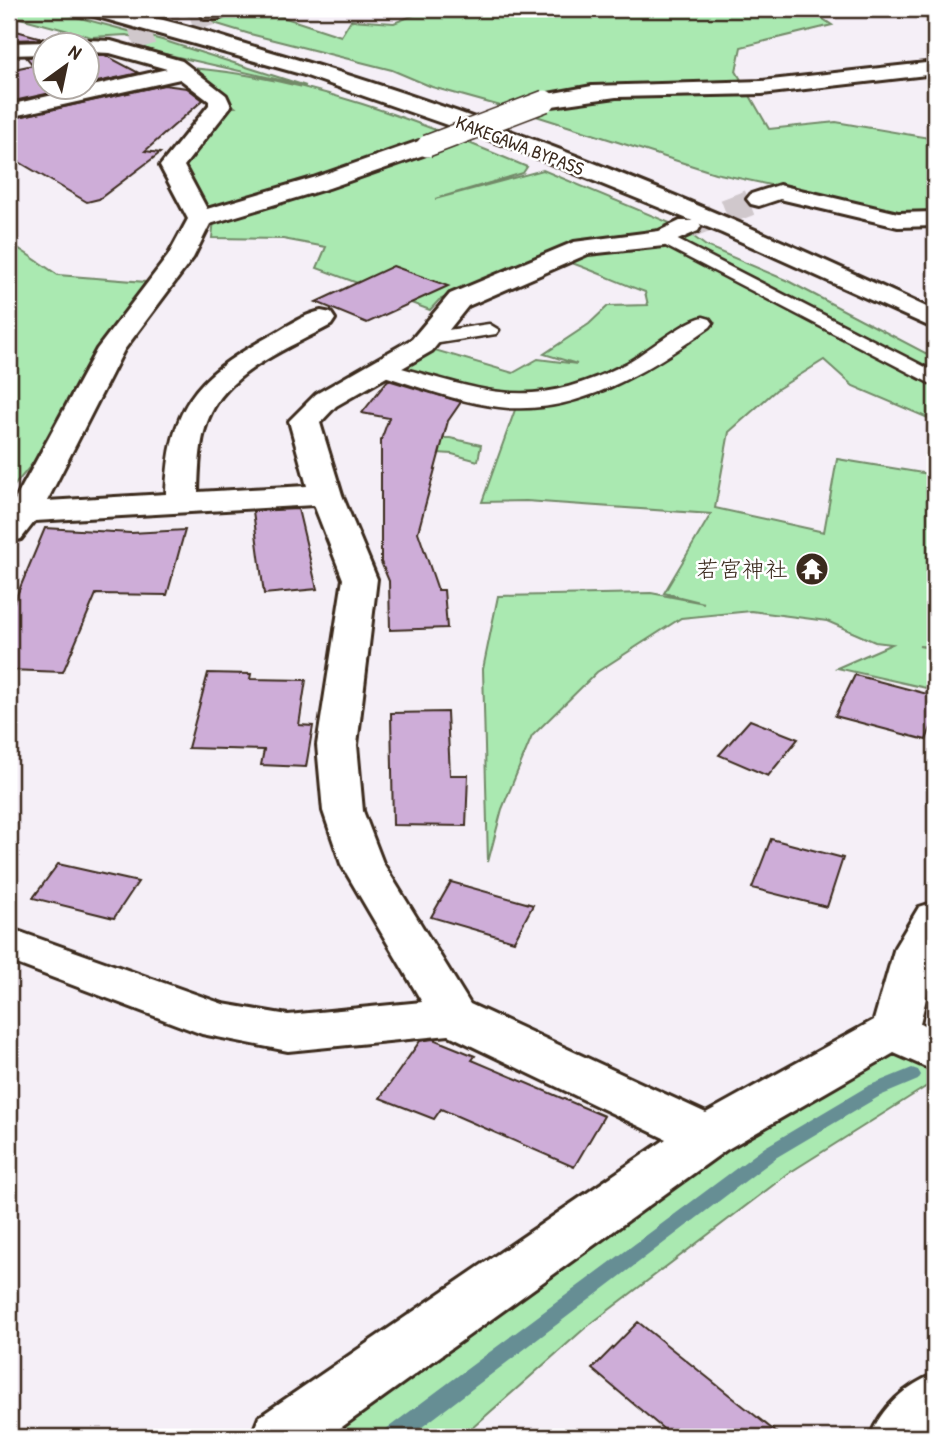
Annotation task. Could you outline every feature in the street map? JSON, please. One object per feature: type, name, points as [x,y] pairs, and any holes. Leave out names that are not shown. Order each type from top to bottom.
[{"type":"main road","name":"KAKEGAWA BYPASS","points":[[91,9],[385,94],[685,209],[935,321]]},
{"type":"main road","points":[[128,9],[330,70],[385,94]]},
{"type":"main road","points":[[102,45],[121,43],[175,65],[219,99],[220,106],[172,166],[200,219]]},
{"type":"main road","points":[[9,50],[32,49]]},
{"type":"main road","points":[[17,522],[111,349],[180,258],[200,219],[321,183],[573,93],[605,90],[740,89],[935,68]]},
{"type":"main road","points":[[9,111],[182,72]]},
{"type":"main road","points":[[759,199],[779,192],[898,220],[935,219]]},
{"type":"main road","points":[[454,1017],[362,864],[343,811],[337,745],[360,579],[326,495],[304,421],[326,400],[382,369],[427,339],[459,300],[583,247],[664,238],[689,226]]},
{"type":"main road","points":[[182,503],[183,464],[196,412],[228,373],[321,319]]},
{"type":"main road","points":[[17,522],[182,503],[326,495]]},
{"type":"main road","points":[[280,1437],[708,1136],[915,1042],[917,947],[935,918]]},
{"type":"main road","points":[[9,944],[219,1021],[288,1033],[454,1017],[708,1136]]},
{"type":"main road","points":[[899,1437],[935,1401]]},
{"type":"lane","points":[[664,238],[935,380]]},
{"type":"lane","points":[[382,369],[500,401],[530,402],[593,386],[625,372],[657,356],[703,323]]},
{"type":"lane","points":[[427,339],[489,330]]},
{"type":"green space","points":[[9,9],[47,9],[162,40],[306,86],[156,52],[137,46],[146,40],[126,35],[102,36],[102,32],[72,32],[9,15]]},
{"type":"green space","points":[[168,9],[258,9],[341,36],[351,20],[394,23],[429,9],[808,9],[832,25],[741,47],[736,71],[769,129],[836,122],[935,139],[935,211],[900,213],[715,173],[533,115],[432,87],[392,70],[250,34]]},
{"type":"green space","points":[[191,68],[234,73],[320,91],[404,118],[527,167],[523,173],[435,199],[543,170],[682,228],[706,246],[788,281],[935,358],[935,421],[853,386],[824,360],[776,390],[729,432],[715,508],[824,532],[837,459],[935,475],[935,647],[919,646],[935,649],[935,690],[837,668],[892,644],[875,642],[827,621],[751,611],[681,618],[597,672],[532,736],[502,809],[488,862],[483,669],[498,596],[651,593],[704,603],[664,593],[711,514],[526,501],[482,502],[516,407],[401,371],[435,350],[513,373],[538,359],[577,364],[544,354],[589,324],[608,306],[648,305],[645,292],[547,255],[618,236],[577,240],[439,300],[430,310],[317,268],[326,247],[283,239],[212,238],[214,219],[175,166],[222,107],[235,107]]},
{"type":"green space","points":[[9,242],[58,275],[145,282],[82,404],[9,492]]},
{"type":"green space","points":[[434,438],[450,438],[481,445],[478,461],[452,454],[421,452]]},
{"type":"green space","points":[[884,1037],[935,1067],[935,1081],[789,1173],[584,1329],[462,1437],[300,1437],[340,1416]]},
{"type":"building","points":[[9,29],[32,35],[32,39],[10,40]]},
{"type":"building","points":[[102,55],[105,55],[139,73],[102,81]]},
{"type":"building","points":[[32,65],[32,97],[9,102],[9,70]]},
{"type":"building","points":[[164,85],[187,88],[203,100],[145,151],[160,153],[99,199],[87,202],[9,156],[9,119],[86,102],[102,102],[102,99]]},
{"type":"building","points":[[393,266],[448,286],[367,323],[316,302]]},
{"type":"building","points":[[388,380],[461,402],[448,421],[418,532],[438,590],[444,590],[447,628],[390,630],[389,581],[381,562],[381,440],[389,418],[362,413]]},
{"type":"building","points":[[298,509],[317,589],[264,594],[253,511]]},
{"type":"building","points":[[45,528],[131,533],[185,530],[167,595],[96,594],[63,672],[9,670],[9,614]]},
{"type":"building","points":[[208,673],[251,674],[250,679],[306,680],[299,725],[313,726],[306,767],[261,765],[264,750],[188,748]]},
{"type":"building","points":[[855,675],[935,696],[935,717],[926,740],[835,716]]},
{"type":"building","points":[[447,712],[450,775],[468,775],[466,826],[393,825],[391,713]]},
{"type":"building","points":[[750,720],[798,739],[768,776],[719,755]]},
{"type":"building","points":[[771,839],[843,858],[827,907],[752,888]]},
{"type":"building","points":[[58,864],[138,882],[114,918],[33,898]]},
{"type":"building","points":[[451,882],[533,905],[514,941],[431,917]]},
{"type":"building","points":[[433,1039],[475,1056],[472,1060],[604,1116],[574,1167],[441,1109],[434,1119],[380,1098],[420,1041]]},
{"type":"building","points":[[638,1322],[782,1437],[673,1437],[592,1369]]},
{"type":"waterway","points":[[392,1437],[771,1152],[874,1091],[912,1075]]},
{"type":"tunnel","points":[[132,40],[211,15]]},
{"type":"tunnel","points":[[689,226],[759,199]]},
{"type":"place","name":"若宮神社","points":[[812,569]]}]
